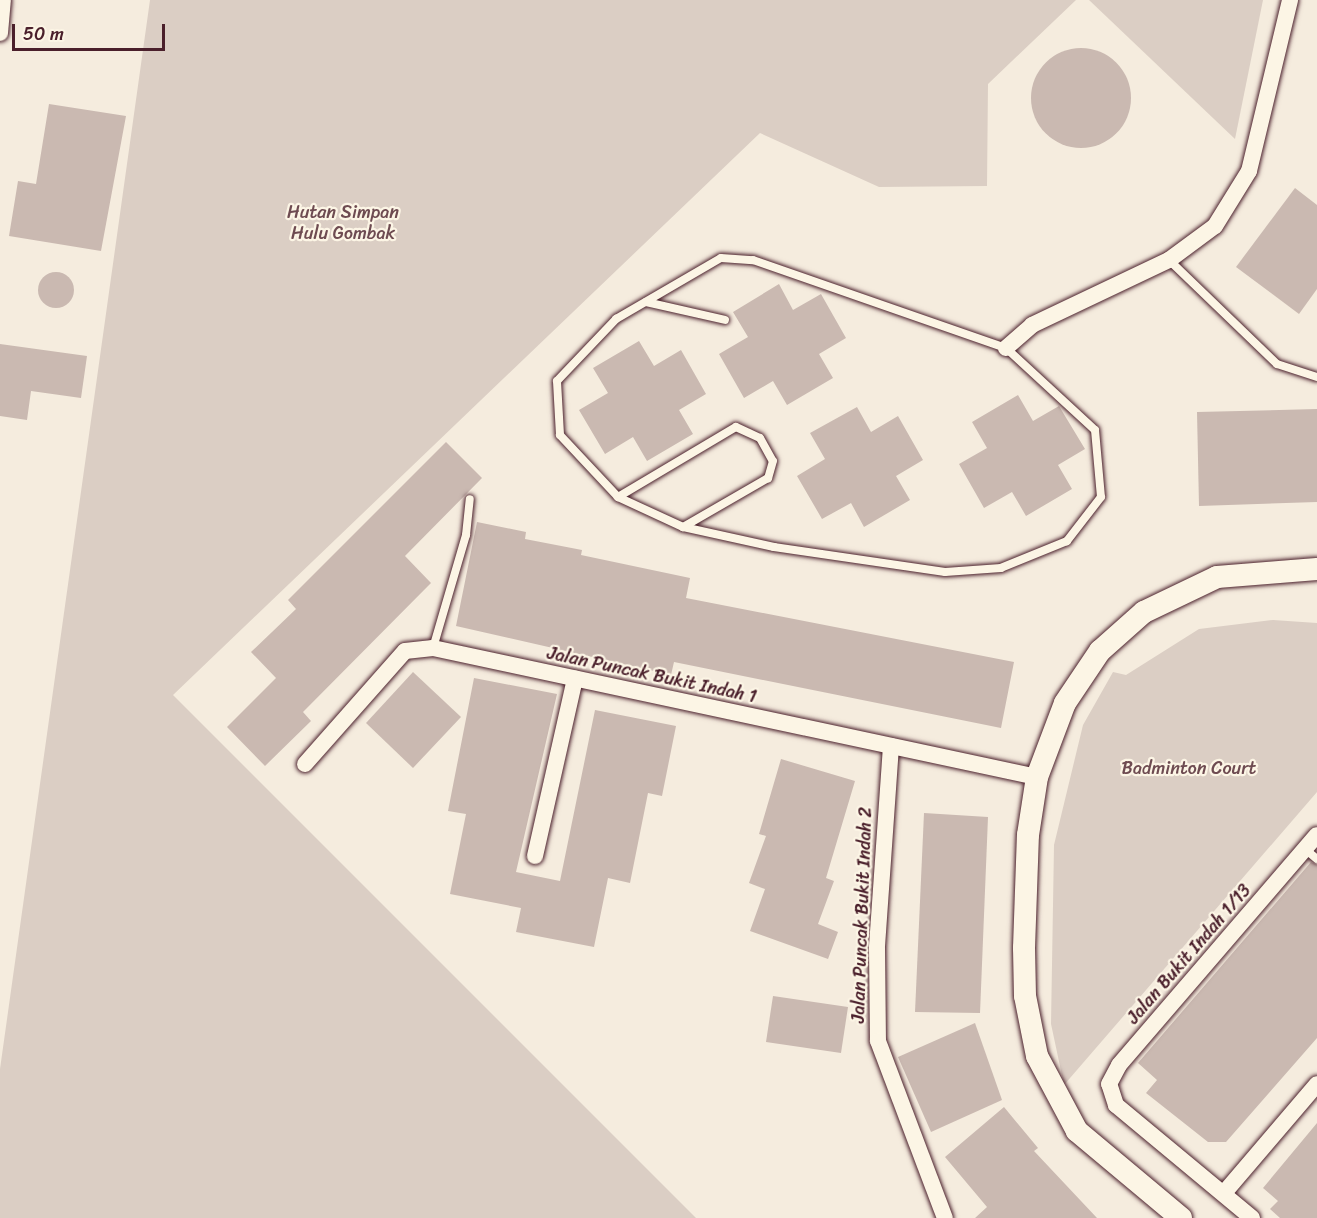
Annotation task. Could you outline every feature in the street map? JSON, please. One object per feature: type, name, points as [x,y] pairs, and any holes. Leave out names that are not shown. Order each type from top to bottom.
[{"type":"street","points":[[0,33],[3,0]]},
{"type":"street","points":[[1006,348],[1032,325],[1169,260],[1215,226],[1249,171],[1290,0]]},
{"type":"street","points":[[1181,1218],[1077,1131],[1037,1056],[1025,996],[1024,948],[1028,835],[1037,777],[1065,703],[1101,651],[1144,612],[1217,577],[1317,569]]},
{"type":"street","name":"Jalan Puncak Bukit Indah 1","points":[[305,764],[405,651],[433,648],[1037,777]]},
{"type":"street","points":[[535,856],[575,678]]},
{"type":"street","name":"Jalan Puncak Bukit Indah 2","points":[[891,746],[877,948],[878,1041],[945,1218]]},
{"type":"street","name":"Jalan Bukit Indah 1/13","points":[[1224,1193],[1116,1105],[1109,1084],[1119,1065],[1311,854],[1317,836]]},
{"type":"street","points":[[1252,1218],[1224,1193],[1317,1084]]},
{"type":"lane","points":[[721,258],[753,260],[1006,348],[1095,430],[1101,496],[1067,542],[1001,568],[945,572],[774,547],[683,527],[618,497],[560,435],[557,381],[616,320],[721,258]]},
{"type":"lane","points":[[1169,260],[1277,364],[1317,377]]},
{"type":"lane","points":[[646,302],[725,320]]},
{"type":"lane","points":[[618,497],[736,427],[760,438],[773,461],[768,478],[683,527]]},
{"type":"lane","points":[[433,648],[466,536],[470,499]]},
{"type":"green space","name":"Hutan Simpan Hulu Gombak","points":[[150,0],[1076,0],[988,84],[987,186],[879,187],[760,133],[173,695],[696,1218],[0,1218],[0,1069]]},
{"type":"green space","points":[[1089,0],[1263,0],[1235,139]]},
{"type":"green space","name":"Badminton Court","points":[[1273,620],[1317,623],[1317,792],[1064,1085],[1051,1024],[1054,845],[1083,725],[1113,672],[1126,675],[1199,629]]},
{"type":"building","points":[[1081,48],[1109,56],[1123,70],[1131,98],[1123,126],[1109,140],[1081,148],[1053,140],[1039,126],[1031,98],[1039,70],[1053,56]]},
{"type":"building","points":[[49,104],[126,116],[101,251],[9,236],[18,181],[36,184]]},
{"type":"building","points":[[1295,188],[1317,205],[1317,289],[1299,314],[1236,267]]},
{"type":"building","points":[[56,272],[68,278],[74,290],[68,302],[56,308],[44,302],[38,290],[44,278]]},
{"type":"building","points":[[779,284],[793,310],[821,294],[846,338],[819,354],[833,378],[787,405],[773,381],[744,398],[719,354],[748,337],[733,312]]},
{"type":"building","points":[[639,341],[654,366],[681,350],[706,394],[679,410],[693,434],[647,461],[633,437],[605,454],[579,410],[608,393],[593,368]]},
{"type":"building","points":[[0,344],[87,356],[81,398],[31,391],[27,420],[0,416]]},
{"type":"building","points":[[1018,395],[1033,421],[1059,406],[1085,449],[1058,465],[1072,489],[1026,516],[1012,492],[984,508],[959,464],[987,448],[972,422]]},
{"type":"building","points":[[857,407],[871,432],[898,416],[923,460],[896,476],[910,500],[864,527],[851,503],[822,519],[797,476],[825,459],[810,433]]},
{"type":"building","points":[[1317,409],[1317,502],[1199,506],[1197,412]]},
{"type":"building","points":[[446,442],[482,478],[405,556],[431,583],[303,712],[311,721],[265,766],[227,727],[276,678],[251,652],[296,609],[288,600]]},
{"type":"building","points":[[477,522],[526,532],[525,539],[582,550],[581,555],[690,578],[686,598],[1014,662],[1001,728],[674,662],[671,675],[456,626]]},
{"type":"building","points":[[413,672],[461,717],[413,768],[366,723]]},
{"type":"building","points":[[474,678],[557,694],[516,872],[560,881],[595,710],[676,726],[662,796],[648,793],[630,883],[608,878],[594,947],[516,932],[521,908],[450,894],[466,814],[448,811]]},
{"type":"building","points":[[781,759],[855,781],[826,878],[834,881],[818,924],[838,932],[828,959],[750,931],[765,889],[749,883],[766,836],[759,834]]},
{"type":"building","points":[[924,813],[988,817],[980,1013],[915,1012]]},
{"type":"building","points":[[1311,862],[1317,865],[1317,1038],[1226,1142],[1208,1142],[1146,1093],[1157,1080],[1138,1063]]},
{"type":"building","points":[[773,996],[848,1007],[841,1053],[766,1042]]},
{"type":"building","points":[[975,1023],[1002,1100],[931,1132],[898,1057]]},
{"type":"building","points":[[1004,1107],[1038,1148],[1034,1151],[1097,1218],[975,1218],[987,1207],[945,1157]]},
{"type":"building","points":[[1317,1123],[1317,1218],[1280,1218],[1270,1209],[1278,1201],[1263,1188]]}]
